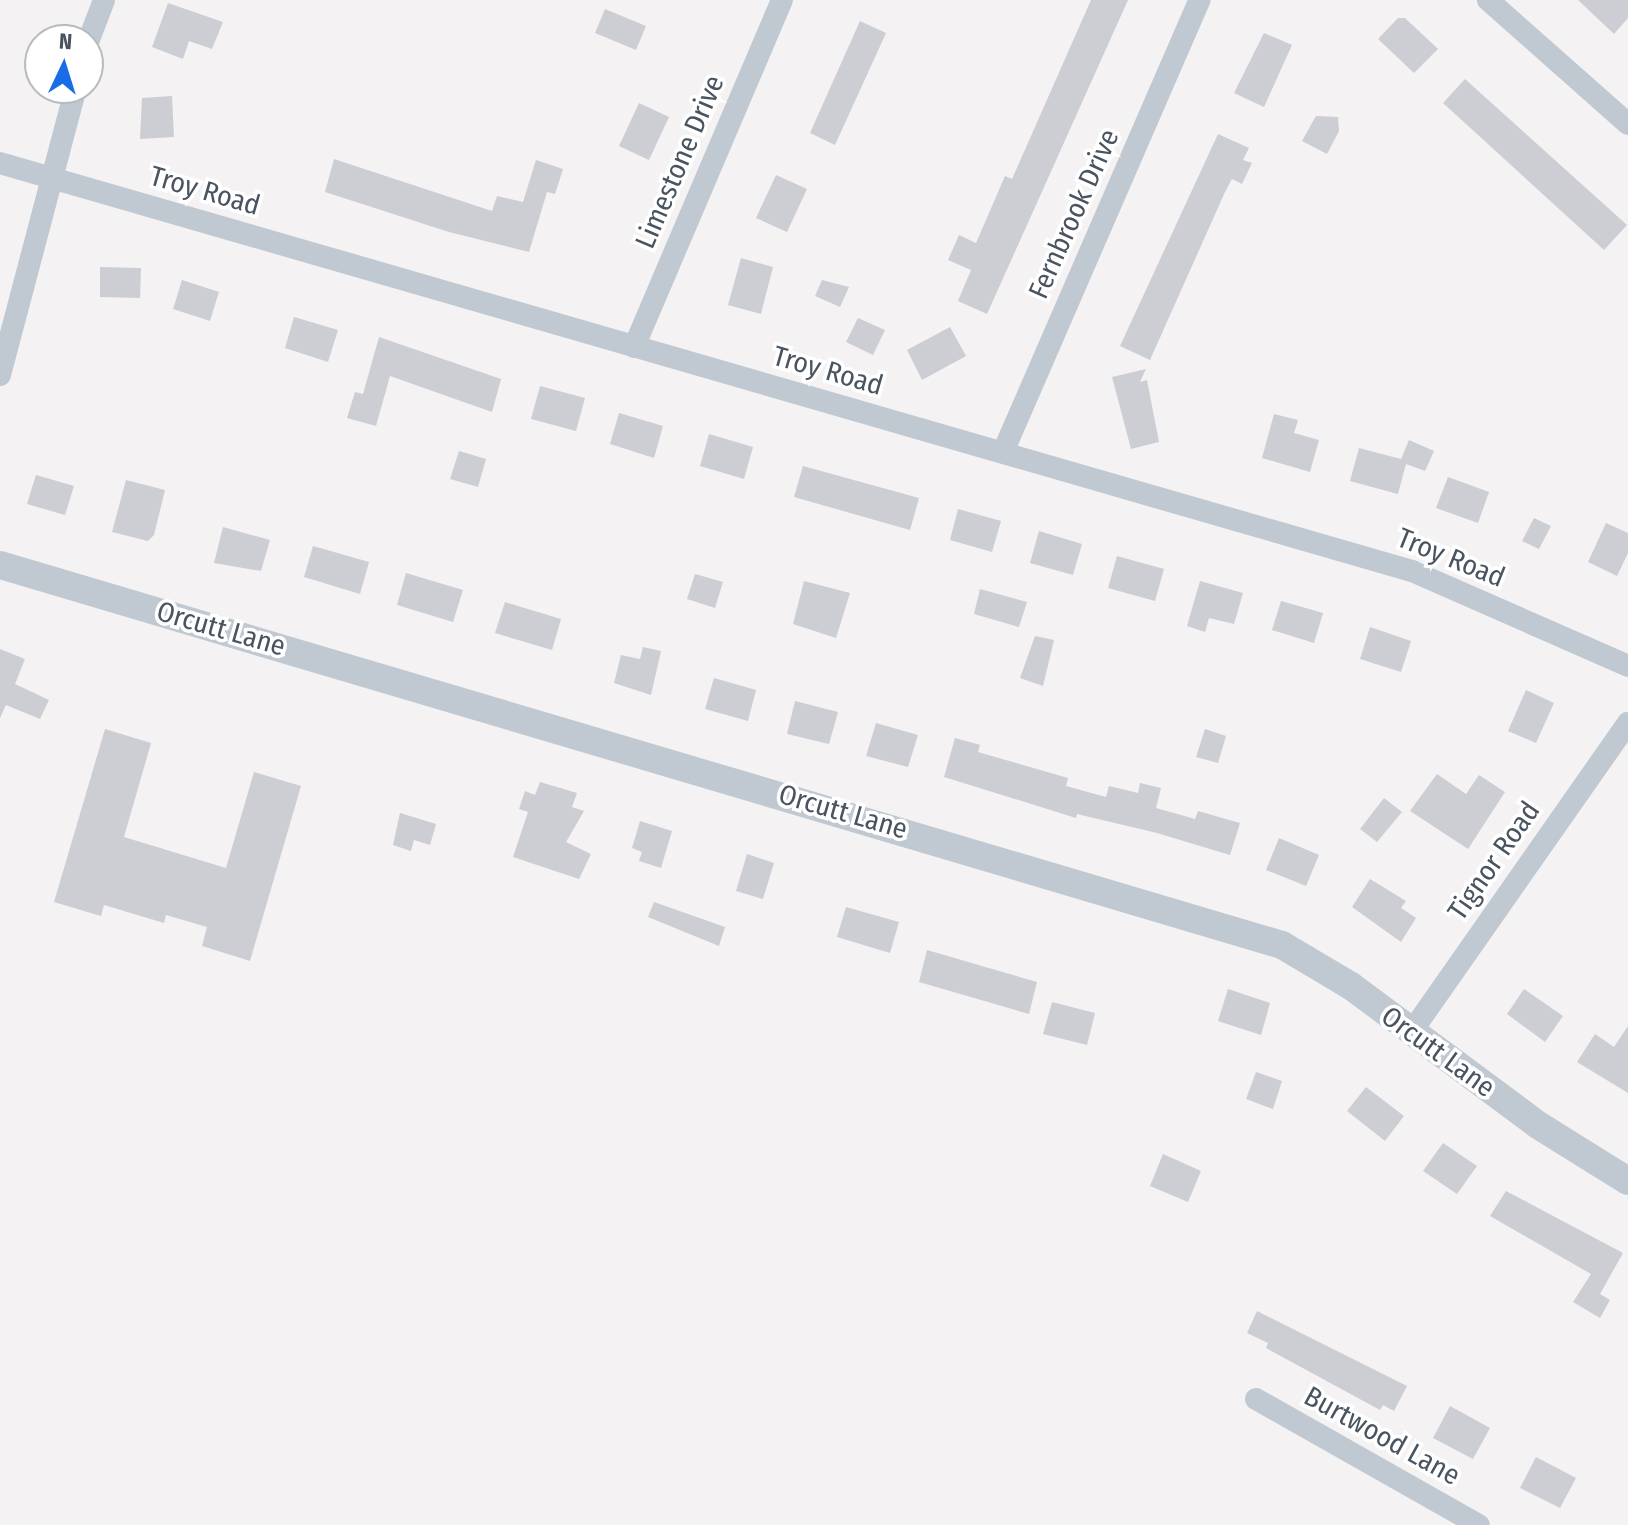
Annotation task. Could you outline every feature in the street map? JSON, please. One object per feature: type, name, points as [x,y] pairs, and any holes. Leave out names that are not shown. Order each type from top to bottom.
[{"type":"street","points":[[95,24],[104,0]]},
{"type":"street","name":"Limestone Drive","points":[[634,347],[782,0]]},
{"type":"street","name":"Fernbrook Drive","points":[[1003,452],[1200,0]]},
{"type":"street","points":[[1488,0],[1628,124]]},
{"type":"street","points":[[0,375],[72,104]]},
{"type":"street","name":"Troy Road","points":[[0,163],[1412,571],[1628,666]]},
{"type":"street","name":"Orcutt Lane","points":[[0,565],[1233,927],[1310,959],[1410,1034],[1628,1181]]},
{"type":"street","name":"Tignor Road","points":[[1410,1034],[1628,723]]},
{"type":"street","name":"Burtwood Lane","points":[[1256,1399],[1479,1525]]},
{"type":"building","points":[[1091,0],[1128,0],[987,314],[958,301],[971,270],[948,260],[959,235],[976,243],[1005,176],[1012,179]]},
{"type":"building","points":[[1578,0],[1628,0],[1628,18],[1614,34]]},
{"type":"building","points":[[168,3],[223,22],[212,49],[189,41],[183,59],[152,47]]},
{"type":"building","points":[[605,9],[646,26],[636,50],[595,33]]},
{"type":"building","points":[[1398,18],[1405,18],[1438,49],[1414,73],[1378,39]]},
{"type":"building","points":[[860,21],[886,33],[835,145],[810,133]]},
{"type":"building","points":[[1264,33],[1292,45],[1264,107],[1234,93]]},
{"type":"building","points":[[1465,79],[1627,225],[1604,250],[1443,103]]},
{"type":"building","points":[[172,96],[174,137],[140,139],[142,98]]},
{"type":"building","points":[[639,103],[669,117],[649,160],[619,146]]},
{"type":"building","points":[[1316,116],[1338,117],[1339,131],[1327,154],[1302,141]]},
{"type":"building","points":[[1218,134],[1249,148],[1243,160],[1252,163],[1242,184],[1232,179],[1225,192],[1150,360],[1120,346]]},
{"type":"building","points":[[334,159],[492,211],[497,196],[523,202],[536,160],[563,169],[555,194],[547,192],[529,252],[449,232],[325,192]]},
{"type":"building","points":[[776,175],[807,189],[787,232],[756,218]]},
{"type":"building","points":[[741,258],[773,267],[761,314],[728,305]]},
{"type":"building","points":[[100,267],[141,268],[140,298],[100,297]]},
{"type":"building","points":[[182,280],[219,292],[210,321],[173,309]]},
{"type":"building","points":[[822,280],[849,287],[840,307],[815,296]]},
{"type":"building","points":[[294,317],[338,330],[328,362],[285,348]]},
{"type":"building","points":[[858,318],[885,330],[873,355],[846,342]]},
{"type":"building","points":[[950,327],[966,356],[922,380],[907,350]]},
{"type":"building","points":[[379,337],[501,379],[492,412],[390,376],[376,426],[347,418],[355,392],[363,394]]},
{"type":"building","points":[[1146,369],[1140,382],[1147,380],[1159,442],[1131,449],[1112,377]]},
{"type":"building","points":[[540,386],[585,398],[576,431],[531,419]]},
{"type":"building","points":[[619,413],[663,426],[654,458],[610,444]]},
{"type":"building","points":[[1274,414],[1298,420],[1294,433],[1319,440],[1310,472],[1262,458]]},
{"type":"building","points":[[709,434],[753,447],[744,479],[700,466]]},
{"type":"building","points":[[1409,440],[1434,451],[1425,471],[1406,464],[1398,494],[1350,481],[1359,448],[1401,459]]},
{"type":"building","points":[[459,451],[486,459],[478,487],[450,479]]},
{"type":"building","points":[[803,466],[919,498],[910,530],[794,497]]},
{"type":"building","points":[[36,475],[74,486],[65,515],[27,504]]},
{"type":"building","points":[[1448,477],[1489,492],[1478,523],[1436,508]]},
{"type":"building","points":[[126,480],[165,490],[154,535],[148,541],[112,532]]},
{"type":"building","points":[[958,509],[1001,521],[992,552],[950,540]]},
{"type":"building","points":[[1534,518],[1551,526],[1539,549],[1522,541]]},
{"type":"building","points":[[1606,523],[1628,533],[1628,553],[1617,576],[1588,562]]},
{"type":"building","points":[[223,527],[270,540],[261,571],[214,563]]},
{"type":"building","points":[[1039,531],[1082,544],[1073,575],[1030,563]]},
{"type":"building","points":[[313,546],[369,562],[360,594],[304,577]]},
{"type":"building","points":[[1117,556],[1164,569],[1155,601],[1108,588]]},
{"type":"building","points":[[406,573],[463,590],[453,622],[397,605]]},
{"type":"building","points":[[695,574],[723,582],[715,608],[687,599]]},
{"type":"building","points":[[804,581],[850,593],[836,638],[793,624]]},
{"type":"building","points":[[1200,581],[1243,593],[1234,624],[1209,618],[1205,632],[1187,626]]},
{"type":"building","points":[[980,589],[1027,602],[1019,627],[974,614]]},
{"type":"building","points":[[1281,601],[1323,613],[1314,643],[1272,630]]},
{"type":"building","points":[[505,602],[561,619],[552,650],[495,633]]},
{"type":"building","points":[[1370,627],[1411,641],[1401,672],[1360,659]]},
{"type":"building","points":[[1035,636],[1054,640],[1043,686],[1020,678]]},
{"type":"building","points":[[643,647],[661,651],[651,695],[614,683],[621,655],[640,659]]},
{"type":"building","points":[[0,649],[25,659],[15,684],[49,700],[40,719],[6,705],[0,718]]},
{"type":"building","points":[[714,678],[756,690],[748,721],[705,709]]},
{"type":"building","points":[[1526,690],[1554,703],[1536,743],[1508,731]]},
{"type":"building","points":[[795,701],[838,712],[829,744],[787,734]]},
{"type":"building","points":[[876,723],[918,735],[908,767],[866,756]]},
{"type":"building","points":[[105,729],[151,743],[124,837],[226,868],[254,772],[301,786],[250,961],[202,946],[207,927],[166,915],[164,923],[104,905],[101,916],[54,902]]},
{"type":"building","points":[[1205,729],[1226,736],[1218,763],[1196,757]]},
{"type":"building","points":[[955,738],[980,745],[978,752],[1068,778],[1066,786],[1106,797],[1109,786],[1138,793],[1140,783],[1161,788],[1156,808],[1195,819],[1198,811],[1240,823],[1230,855],[1157,833],[1077,814],[1076,818],[944,777]]},
{"type":"building","points":[[1437,774],[1466,794],[1479,775],[1505,792],[1468,849],[1410,811]]},
{"type":"building","points":[[540,782],[577,793],[572,807],[584,811],[566,842],[591,854],[579,879],[513,857],[528,812],[519,809],[525,791],[535,795]]},
{"type":"building","points":[[1384,798],[1402,812],[1377,842],[1360,829]]},
{"type":"building","points":[[400,813],[436,824],[430,845],[414,840],[411,851],[393,845]]},
{"type":"building","points":[[640,821],[672,831],[661,868],[639,861],[642,852],[632,848]]},
{"type":"building","points":[[1279,838],[1319,855],[1306,886],[1266,870]]},
{"type":"building","points":[[747,854],[774,863],[763,899],[736,891]]},
{"type":"building","points":[[1370,879],[1406,901],[1401,908],[1416,918],[1401,942],[1352,907]]},
{"type":"building","points":[[654,902],[725,927],[719,946],[648,917]]},
{"type":"building","points":[[846,907],[899,922],[890,953],[837,937]]},
{"type":"building","points":[[927,950],[1037,982],[1029,1014],[919,982]]},
{"type":"building","points":[[1228,989],[1270,1003],[1261,1035],[1218,1021]]},
{"type":"building","points":[[1524,989],[1563,1016],[1545,1042],[1507,1014]]},
{"type":"building","points":[[1052,1002],[1095,1013],[1087,1045],[1043,1034]]},
{"type":"building","points":[[1628,1026],[1628,1093],[1577,1062],[1595,1034],[1614,1047]]},
{"type":"building","points":[[1256,1072],[1282,1081],[1273,1109],[1246,1099]]},
{"type":"building","points":[[1366,1087],[1404,1116],[1385,1141],[1347,1111]]},
{"type":"building","points":[[1443,1143],[1477,1166],[1457,1194],[1423,1171]]},
{"type":"building","points":[[1163,1154],[1201,1171],[1188,1202],[1150,1186]]},
{"type":"building","points":[[1506,1191],[1623,1253],[1600,1294],[1610,1300],[1600,1318],[1573,1302],[1591,1274],[1490,1216]]},
{"type":"building","points":[[1257,1311],[1407,1386],[1394,1411],[1383,1405],[1380,1410],[1266,1348],[1268,1343],[1247,1333]]},
{"type":"building","points":[[1450,1406],[1490,1428],[1473,1459],[1433,1438]]},
{"type":"building","points":[[1536,1457],[1576,1478],[1560,1508],[1520,1488]]}]
